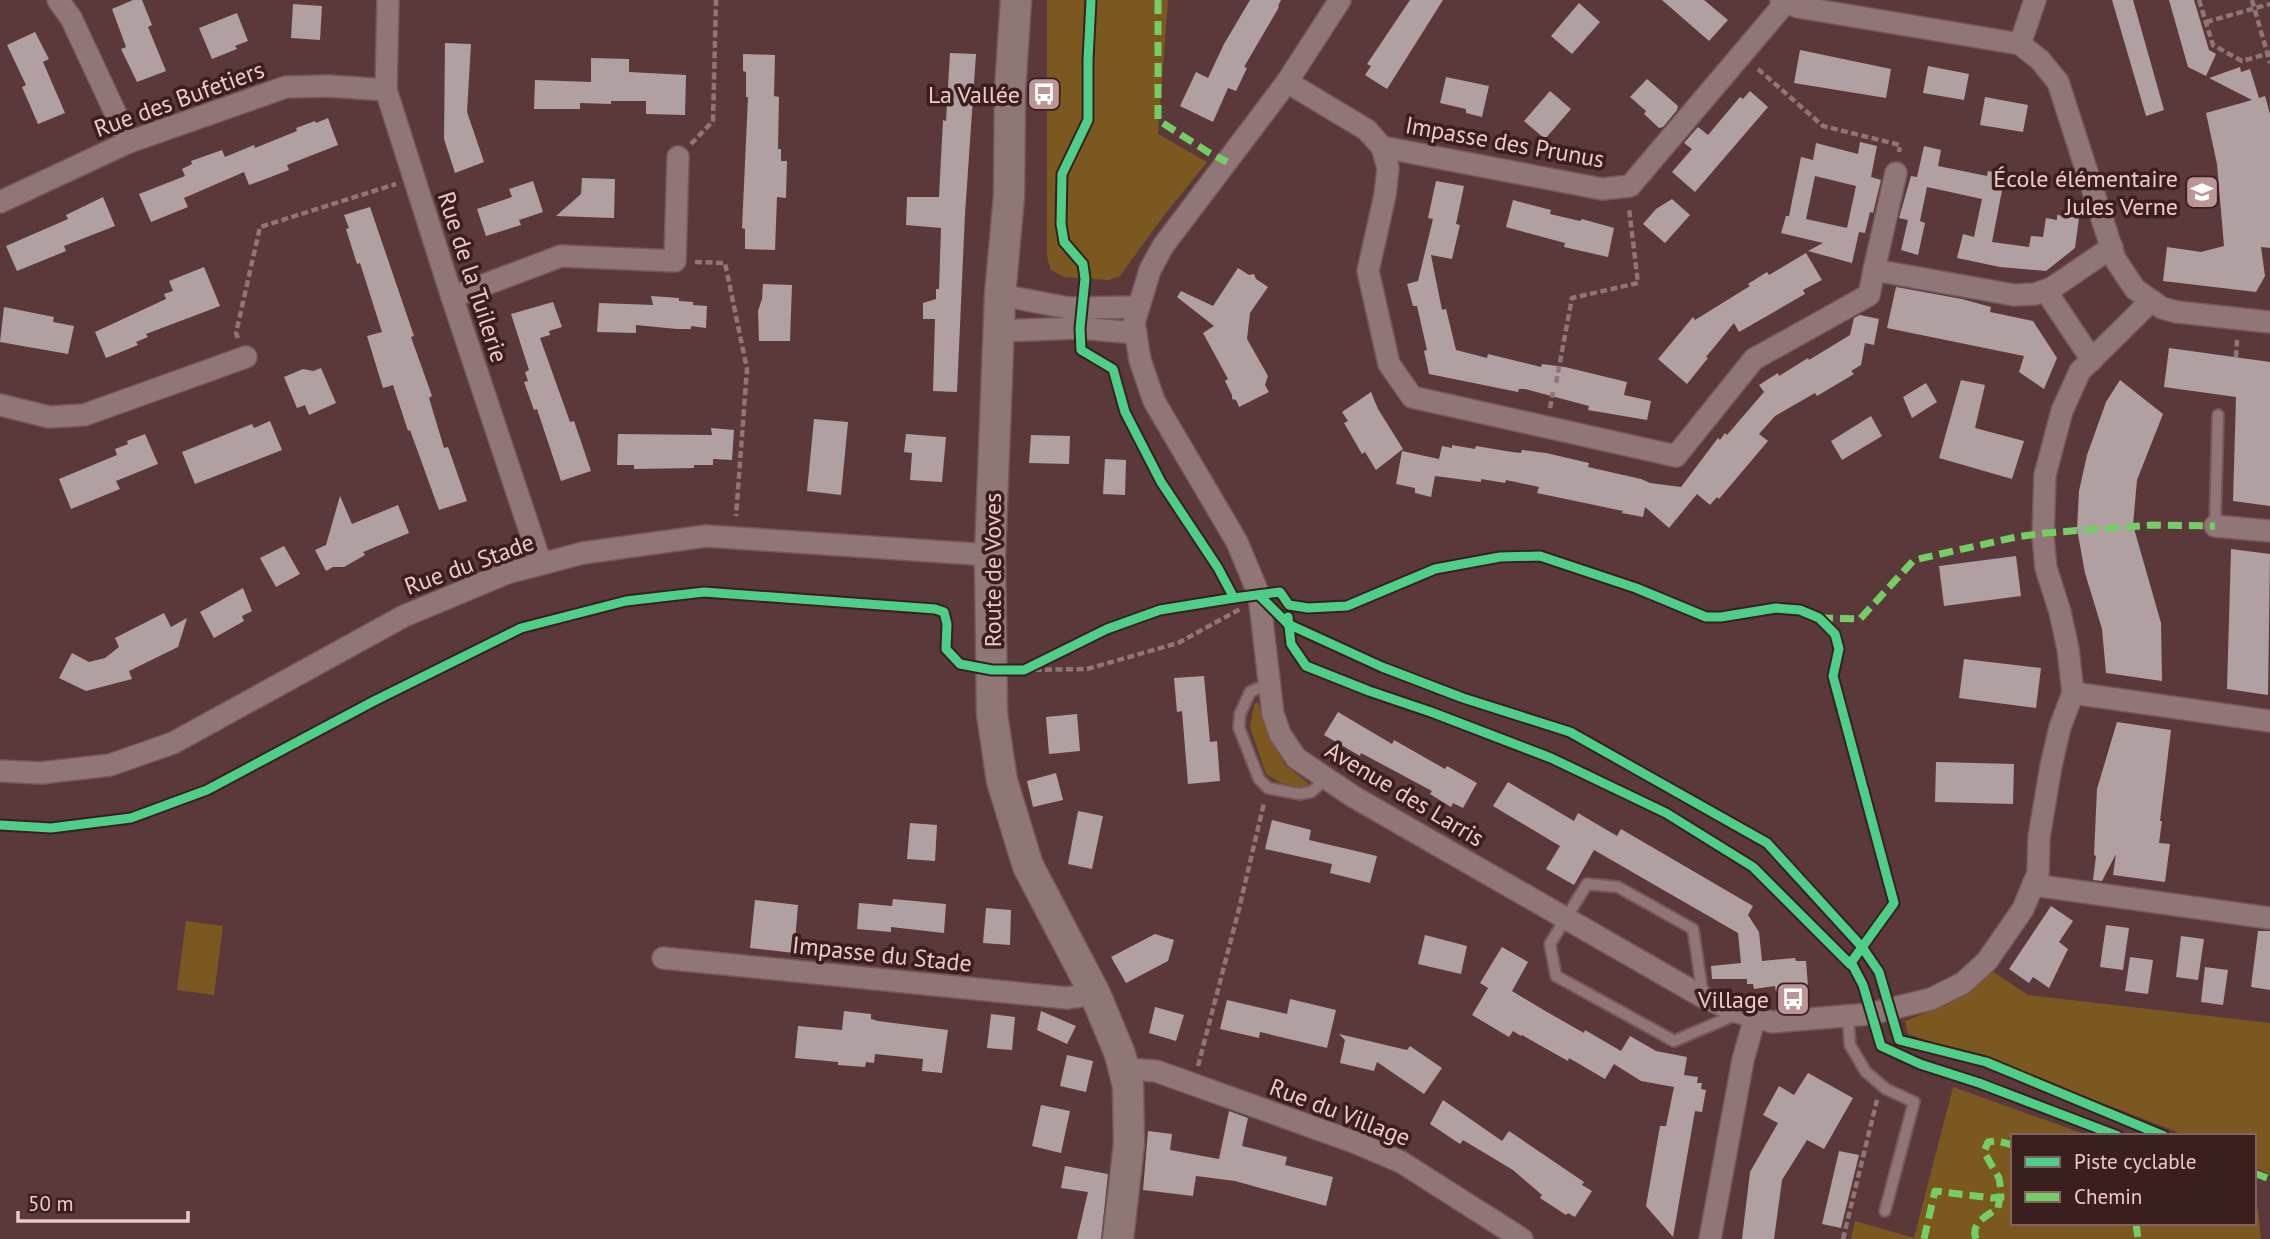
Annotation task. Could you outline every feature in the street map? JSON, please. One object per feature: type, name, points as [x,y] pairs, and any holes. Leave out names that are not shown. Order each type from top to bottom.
[{"type":"street","points":[[58,0],[71,18],[129,142]]},
{"type":"street","name":"Rue de la Tuilerie","points":[[388,0],[386,90],[541,564]]},
{"type":"street","name":"Route de Voves","points":[[1016,0],[1010,90],[1009,196],[1000,295],[989,555],[992,714],[1002,780],[1028,866],[1096,994],[1124,1069],[1128,1086],[1129,1144],[1118,1239]]},
{"type":"street","points":[[1136,321],[1150,270],[1163,246],[1287,82],[1340,0]]},
{"type":"street","points":[[2020,44],[2035,0]]},
{"type":"street","points":[[1783,1],[1798,7],[2020,44],[2040,60],[2058,82],[2116,259],[2135,289],[2162,308],[2176,312],[2270,322]]},
{"type":"street","name":"Impasse des Prunus","points":[[1382,147],[1602,188],[1630,186],[1783,1]]},
{"type":"street","points":[[1287,82],[1367,130],[1382,147],[1388,168],[1385,195],[1368,271],[1389,364],[1412,397],[1676,456],[1754,359],[1869,295],[1896,173]]},
{"type":"street","name":"Rue des Bufetiers","points":[[0,202],[129,142],[286,87],[329,86],[386,90]]},
{"type":"street","points":[[452,297],[561,256],[676,261],[678,157]]},
{"type":"street","points":[[1874,270],[2014,295],[2035,294],[2046,291],[2112,247]]},
{"type":"street","points":[[2046,291],[2092,360]]},
{"type":"street","points":[[1000,295],[1136,321]]},
{"type":"street","points":[[2151,301],[2080,371],[2062,411],[2045,475],[2043,537],[2046,568],[2060,612],[2073,693],[2270,721]]},
{"type":"street","points":[[999,331],[1080,328],[1136,321]]},
{"type":"street","name":"Avenue des Larris","points":[[1136,321],[1140,360],[1154,401],[1237,541],[1259,595],[1273,714],[1280,734],[1296,758],[1326,779],[1703,997],[1748,1015],[1772,1022],[1892,1010],[1931,999],[1963,983],[1987,961],[2024,909],[2038,873],[2039,838],[2051,766],[2060,727],[2073,693]]},
{"type":"street","points":[[0,405],[49,417],[84,415],[246,357]]},
{"type":"street","points":[[2215,526],[2270,531]]},
{"type":"street","name":"Rue du Stade","points":[[0,771],[41,773],[110,765],[173,743],[404,616],[507,573],[583,553],[706,536],[989,555]]},
{"type":"street","points":[[2033,885],[2270,918]]},
{"type":"street","name":"Impasse du Stade","points":[[663,958],[1067,998],[1096,994]]},
{"type":"street","points":[[1710,1239],[1743,1060],[1748,1015]]},
{"type":"street","name":"Rue du Village","points":[[1124,1069],[1156,1071],[1401,1161],[1522,1239]]},
{"type":"lane","points":[[2215,526],[2218,415]]},
{"type":"lane","points":[[1270,683],[1246,696],[1240,714],[1239,728],[1259,779],[1268,788],[1299,794],[1311,792],[1326,779]]},
{"type":"lane","points":[[1703,997],[1693,929],[1618,887],[1587,884],[1550,944],[1556,976],[1674,1041],[1748,1015]]},
{"type":"lane","points":[[1848,1016],[1850,1045],[1866,1072],[1881,1085],[1914,1102],[1885,1211]]},
{"type":"path","points":[[678,157],[713,121],[716,0]]},
{"type":"path","points":[[2199,0],[2213,45],[2242,61],[2269,53]]},
{"type":"path","points":[[2252,0],[2270,63]]},
{"type":"path","points":[[2206,22],[2270,4]]},
{"type":"path","points":[[1741,54],[1823,126],[1900,145],[1896,173]]},
{"type":"path","points":[[246,357],[236,333],[260,227],[414,178]]},
{"type":"path","points":[[1556,383],[1572,298],[1638,283],[1626,186]]},
{"type":"path","points":[[676,261],[725,263],[747,369],[734,538]]},
{"type":"path","points":[[992,670],[1087,669],[1178,643],[1238,611],[1259,595]]},
{"type":"path","points":[[1024,670],[1047,657]]},
{"type":"path","points":[[1193,1085],[1268,788]]},
{"type":"path","points":[[1843,1239],[1881,1085]]},
{"type":"shaded area","points":[[1047,0],[1168,0],[1158,134],[1207,162],[1120,276],[1108,280],[1064,277],[1051,270],[1047,256]]},
{"type":"shaded area","points":[[1258,702],[1269,736],[1285,765],[1309,786],[1302,789],[1279,782],[1266,774],[1250,727],[1254,704]]},
{"type":"shaded area","points":[[186,921],[223,926],[214,995],[177,990]]},
{"type":"shaded area","points":[[1992,971],[2028,995],[2270,1023],[2270,1175],[2256,1168],[2256,1134],[2183,1134],[2032,1076],[1908,1034],[1905,1021],[1949,1004]]},
{"type":"shaded area","points":[[1953,1087],[2084,1134],[2011,1134],[2011,1225],[2256,1225],[2256,1206],[2261,1239],[1851,1239],[1855,1221],[1914,1238]]},
{"type":"building","points":[[133,0],[142,0],[152,25],[148,27],[166,71],[137,82],[121,49],[126,47],[112,9]]},
{"type":"building","points":[[1250,0],[1281,0],[1244,67],[1247,68],[1236,91],[1228,88],[1213,122],[1180,106],[1196,72],[1208,78]]},
{"type":"building","points":[[1410,0],[1443,0],[1387,89],[1365,75],[1371,66],[1367,64]]},
{"type":"building","points":[[1662,0],[1704,0],[1728,20],[1709,41]]},
{"type":"building","points":[[2112,0],[2133,0],[2164,110],[2146,116]]},
{"type":"building","points":[[2169,0],[2194,0],[2209,50],[2216,54],[2206,76],[2188,67]]},
{"type":"building","points":[[1579,3],[1600,22],[1572,54],[1551,36]]},
{"type":"building","points":[[293,4],[322,6],[320,40],[291,38]]},
{"type":"building","points":[[237,13],[248,41],[235,46],[237,49],[212,59],[199,28]]},
{"type":"building","points":[[35,32],[49,59],[43,62],[65,113],[38,124],[22,87],[26,85],[7,45]]},
{"type":"building","points":[[445,43],[471,44],[467,112],[484,162],[455,173],[444,139]]},
{"type":"building","points":[[1800,50],[1891,69],[1886,98],[1794,83]]},
{"type":"building","points":[[950,53],[976,54],[957,392],[933,391],[935,319],[923,319],[923,303],[936,299],[936,289],[939,289],[941,228],[906,225],[907,197],[939,197]]},
{"type":"building","points":[[743,54],[775,55],[774,96],[779,97],[778,149],[781,149],[781,161],[787,161],[786,198],[777,197],[775,250],[745,249],[745,229],[742,228],[748,97]]},
{"type":"building","points":[[591,58],[629,59],[629,72],[686,75],[685,115],[646,114],[646,101],[580,103],[580,109],[534,109],[535,80],[591,82]]},
{"type":"building","points":[[1928,66],[1969,74],[1964,100],[1923,93]]},
{"type":"building","points":[[2240,67],[2241,72],[2250,69],[2259,98],[2265,96],[2270,114],[2270,248],[2261,247],[2265,276],[2256,292],[2163,281],[2167,247],[2201,252],[2224,246],[2217,164],[2206,113],[2252,100],[2209,78]]},
{"type":"building","points":[[1446,77],[1489,86],[1482,117],[1466,113],[1466,109],[1440,103]]},
{"type":"building","points":[[1647,79],[1678,106],[1663,127],[1659,128],[1644,114],[1646,111],[1630,97]]},
{"type":"building","points":[[1550,91],[1571,109],[1545,139],[1524,121]]},
{"type":"building","points":[[1750,91],[1768,107],[1695,192],[1672,172],[1692,149],[1684,143],[1698,127],[1708,135],[1740,97],[1743,99]]},
{"type":"building","points":[[1985,97],[2028,105],[2023,132],[1980,125]]},
{"type":"building","points":[[328,118],[338,145],[287,165],[289,170],[249,185],[244,172],[184,198],[188,207],[151,222],[139,194],[185,176],[182,169],[192,164],[191,161],[222,150],[225,157],[254,145],[255,148],[297,131],[296,128]]},
{"type":"building","points":[[1860,142],[1877,146],[1871,177],[1881,180],[1865,233],[1859,232],[1852,263],[1808,251],[1823,243],[1781,233],[1786,216],[1789,216],[1801,157],[1813,160],[1816,143],[1858,154]],"holes":[[[1815,176],[1856,186],[1847,228],[1806,219]]]},
{"type":"building","points":[[1924,146],[1941,150],[1938,166],[1987,176],[1988,171],[2005,175],[1992,242],[2029,247],[2031,236],[2043,237],[2046,218],[2057,220],[2057,215],[2079,218],[2075,248],[2046,271],[2000,267],[1957,258],[1963,234],[1974,237],[1982,199],[1927,187],[1920,221],[1925,223],[1918,255],[1901,250],[1908,220],[1899,218],[1911,176],[1917,177]]},
{"type":"building","points":[[582,178],[615,179],[614,218],[556,216],[581,194]]},
{"type":"building","points":[[533,181],[543,212],[519,220],[521,225],[486,236],[477,209],[512,197],[509,189]]},
{"type":"building","points":[[1436,181],[1464,186],[1456,224],[1460,225],[1452,259],[1431,255],[1442,310],[1446,309],[1456,350],[1487,358],[1488,354],[1541,367],[1542,364],[1565,367],[1627,382],[1624,395],[1651,401],[1647,420],[1588,410],[1589,406],[1525,389],[1519,389],[1518,392],[1429,374],[1424,351],[1427,350],[1417,306],[1413,306],[1407,284],[1418,281],[1433,219],[1428,218]]},
{"type":"building","points":[[103,197],[115,226],[64,246],[66,251],[17,271],[6,246],[68,219],[66,215]]},
{"type":"building","points":[[1672,199],[1690,215],[1665,243],[1643,224],[1656,209]]},
{"type":"building","points":[[1513,200],[1551,210],[1550,214],[1614,228],[1608,257],[1564,247],[1565,243],[1506,227]]},
{"type":"building","points":[[370,207],[414,336],[411,337],[432,396],[429,398],[444,448],[448,447],[467,501],[439,510],[393,385],[383,388],[367,336],[382,332],[360,263],[357,264],[344,215]]},
{"type":"building","points":[[1806,253],[1822,280],[1803,290],[1805,294],[1739,332],[1734,323],[1687,384],[1658,359],[1693,317],[1695,320],[1750,286],[1748,284],[1767,272],[1769,275]]},
{"type":"building","points":[[204,267],[220,306],[146,334],[148,337],[136,342],[138,345],[106,358],[95,332],[166,299],[164,294],[173,291],[169,281]]},
{"type":"building","points":[[1238,268],[1249,275],[1254,274],[1256,279],[1268,287],[1250,313],[1247,339],[1268,376],[1265,385],[1269,392],[1239,407],[1236,400],[1232,399],[1225,381],[1228,379],[1203,333],[1214,326],[1177,297],[1181,291],[1213,306]]},
{"type":"building","points":[[763,284],[792,285],[790,341],[759,341],[758,311]]},
{"type":"building","points":[[1896,287],[1962,299],[1991,307],[1990,312],[2033,321],[2057,358],[2044,389],[2019,372],[2024,356],[1887,328]]},
{"type":"building","points":[[651,296],[679,298],[679,301],[693,302],[693,305],[707,306],[706,328],[691,326],[691,329],[677,329],[636,325],[636,333],[597,332],[599,303],[653,305]]},
{"type":"building","points":[[553,302],[562,327],[549,331],[550,335],[540,338],[591,471],[561,481],[537,409],[534,410],[524,382],[528,381],[525,372],[529,370],[511,314]]},
{"type":"building","points":[[4,307],[54,317],[53,322],[74,326],[68,354],[0,342]]},
{"type":"building","points":[[1860,315],[1879,319],[1874,345],[1865,343],[1861,365],[1851,371],[1854,374],[1775,416],[1759,434],[1768,441],[1719,499],[1717,497],[1710,505],[1697,494],[1669,528],[1645,507],[1643,517],[1622,513],[1623,511],[1537,493],[1539,487],[1506,480],[1505,483],[1481,479],[1481,482],[1435,476],[1431,497],[1415,493],[1415,488],[1396,484],[1402,451],[1439,459],[1442,446],[1452,448],[1452,445],[1521,453],[1522,450],[1546,453],[1589,463],[1588,467],[1650,483],[1681,487],[1718,438],[1720,440],[1725,433],[1727,435],[1764,392],[1759,385],[1808,358],[1809,360],[1850,335],[1854,318]]},
{"type":"building","points":[[2169,348],[2270,362],[2270,506],[2233,501],[2236,397],[2164,387]]},
{"type":"building","points":[[321,368],[336,403],[309,415],[305,405],[297,408],[284,377],[303,369],[313,371]]},
{"type":"building","points":[[1961,380],[1985,385],[1975,428],[2024,441],[2012,479],[1939,458]]},
{"type":"building","points":[[2120,380],[2163,414],[2137,480],[2133,525],[2161,623],[2162,681],[2106,673],[2102,629],[2085,573],[2077,529],[2079,491],[2087,455],[2106,402]]},
{"type":"building","points":[[1926,383],[1937,402],[1912,418],[1903,397]]},
{"type":"building","points":[[1371,392],[1378,409],[1403,449],[1376,470],[1365,452],[1362,454],[1344,423],[1348,421],[1342,412]]},
{"type":"building","points":[[1871,416],[1882,436],[1842,460],[1831,441]]},
{"type":"building","points":[[814,419],[848,422],[841,495],[807,491]]},
{"type":"building","points":[[270,421],[282,450],[195,484],[182,452],[252,424],[254,428]]},
{"type":"building","points":[[711,428],[734,430],[732,460],[713,459],[713,465],[694,465],[694,468],[634,469],[634,465],[617,465],[618,434],[712,435]]},
{"type":"building","points":[[145,434],[158,464],[116,481],[120,489],[71,509],[59,479],[117,455],[115,449]]},
{"type":"building","points":[[906,434],[946,437],[942,482],[910,480],[912,453],[904,452]]},
{"type":"building","points":[[1031,435],[1070,436],[1069,464],[1029,463]]},
{"type":"building","points":[[1105,459],[1126,460],[1125,495],[1103,494]]},
{"type":"building","points":[[340,496],[352,524],[398,505],[409,533],[363,552],[365,555],[344,567],[333,567],[326,571],[315,550],[326,545]]},
{"type":"building","points":[[284,546],[300,574],[276,587],[260,558]]},
{"type":"building","points":[[2231,549],[2270,554],[2268,695],[2227,689]]},
{"type":"building","points":[[2016,556],[2021,596],[1944,606],[1939,566]]},
{"type":"building","points":[[243,588],[252,611],[242,616],[244,621],[214,638],[200,612]]},
{"type":"building","points":[[164,613],[171,627],[187,618],[178,647],[129,671],[132,679],[86,691],[59,678],[72,653],[89,662],[105,658],[119,647],[115,638]]},
{"type":"building","points":[[1964,659],[2041,668],[2036,708],[1959,698]]},
{"type":"building","points":[[1204,676],[1210,742],[1217,741],[1220,781],[1188,784],[1182,711],[1177,712],[1174,678]]},
{"type":"building","points":[[1338,712],[1392,744],[1394,740],[1445,769],[1447,766],[1477,783],[1463,808],[1453,803],[1451,807],[1430,794],[1432,791],[1324,735]]},
{"type":"building","points":[[1077,714],[1080,751],[1049,754],[1046,717]]},
{"type":"building","points":[[2117,722],[2171,730],[2159,843],[2170,844],[2165,882],[2113,875],[2116,854],[2102,881],[2093,880],[2097,789]]},
{"type":"building","points":[[1936,762],[2014,764],[2013,804],[1935,802]]},
{"type":"building","points":[[1056,773],[1063,800],[1033,807],[1027,781]]},
{"type":"building","points":[[1508,782],[1574,821],[1578,813],[1617,836],[1621,829],[1753,906],[1748,915],[1759,932],[1762,961],[1795,958],[1796,961],[1806,961],[1808,986],[1776,992],[1775,986],[1754,989],[1753,984],[1747,984],[1747,979],[1712,979],[1711,966],[1741,963],[1738,933],[1594,850],[1574,885],[1546,869],[1560,846],[1493,806]]},
{"type":"building","points":[[1078,811],[1103,816],[1092,869],[1068,864]]},
{"type":"building","points":[[1272,820],[1311,830],[1309,840],[1377,856],[1370,883],[1330,873],[1332,864],[1265,849]]},
{"type":"building","points":[[910,823],[937,825],[935,861],[907,859]]},
{"type":"building","points":[[893,899],[946,904],[944,933],[891,927],[891,932],[857,929],[859,903],[892,906]]},
{"type":"building","points":[[755,900],[798,905],[794,953],[750,948]]},
{"type":"building","points":[[2051,906],[2073,921],[2059,942],[2068,949],[2049,988],[2033,977],[2029,983],[2009,969]]},
{"type":"building","points":[[986,908],[1011,910],[1010,945],[983,943]]},
{"type":"building","points":[[2106,925],[2129,928],[2123,970],[2100,967]]},
{"type":"building","points":[[2258,931],[2270,931],[2270,990],[2251,987]]},
{"type":"building","points":[[1155,934],[1174,940],[1168,961],[1126,983],[1111,957]]},
{"type":"building","points":[[1425,935],[1467,946],[1461,974],[1418,964]]},
{"type":"building","points":[[2181,936],[2204,939],[2198,980],[2176,977]]},
{"type":"building","points":[[1502,947],[1528,962],[1512,991],[1547,1012],[1621,1051],[1630,1036],[1656,1051],[1687,1057],[1684,1075],[1698,1077],[1697,1083],[1702,1083],[1701,1089],[1706,1090],[1702,1112],[1695,1111],[1673,1237],[1646,1206],[1660,1126],[1666,1126],[1674,1087],[1641,1081],[1614,1064],[1605,1079],[1513,1031],[1509,1037],[1472,1015],[1488,988],[1480,983]]},
{"type":"building","points":[[2130,957],[2153,960],[2148,994],[2125,991]]},
{"type":"building","points":[[2205,967],[2228,970],[2223,1005],[2201,1002]]},
{"type":"building","points":[[1290,999],[1336,1010],[1327,1048],[1260,1032],[1259,1038],[1220,1029],[1227,1000],[1287,1014]]},
{"type":"building","points":[[1155,1007],[1184,1015],[1176,1041],[1149,1033]]},
{"type":"building","points":[[844,1011],[871,1014],[871,1019],[878,1021],[948,1030],[942,1073],[922,1071],[923,1059],[875,1054],[874,1063],[866,1062],[865,1067],[795,1058],[798,1026],[842,1030]]},
{"type":"building","points":[[1041,1011],[1076,1026],[1067,1044],[1037,1030]]},
{"type":"building","points":[[991,1014],[1015,1017],[1012,1050],[987,1048]]},
{"type":"building","points":[[1339,1034],[1407,1050],[1410,1046],[1442,1068],[1424,1094],[1377,1062],[1374,1071],[1340,1063],[1345,1040]]},
{"type":"building","points":[[1067,1055],[1093,1061],[1086,1092],[1060,1086]]},
{"type":"building","points":[[1808,1073],[1853,1098],[1824,1149],[1807,1140],[1782,1180],[1774,1239],[1742,1239],[1750,1172],[1778,1123],[1763,1115],[1779,1086],[1794,1095]]},
{"type":"building","points":[[1443,1100],[1502,1141],[1509,1131],[1584,1182],[1582,1185],[1592,1191],[1575,1217],[1568,1213],[1566,1215],[1540,1198],[1542,1195],[1513,1170],[1463,1140],[1460,1144],[1430,1124]]},
{"type":"building","points":[[1041,1105],[1070,1111],[1061,1153],[1032,1146]]},
{"type":"building","points":[[1229,1111],[1248,1118],[1242,1146],[1287,1157],[1285,1165],[1333,1177],[1326,1206],[1235,1181],[1196,1176],[1193,1196],[1143,1190],[1148,1131],[1172,1134],[1170,1150],[1219,1159]]},
{"type":"building","points":[[1839,1151],[1859,1155],[1841,1228],[1822,1224]]},
{"type":"building","points":[[1065,1166],[1108,1174],[1101,1239],[1077,1239],[1088,1192],[1061,1188]]},
{"type":"marked path","points":[[1158,0],[1158,120],[1227,162]]},
{"type":"marked path","points":[[1819,618],[1860,619],[1914,560],[2045,533],[2152,525],[2215,526]]},
{"type":"marked path","points":[[1976,1239],[1977,1224],[1998,1208],[2001,1191],[1999,1178],[1984,1152],[1988,1142],[2011,1144]]},
{"type":"marked path","points":[[2256,1174],[2270,1179]]},
{"type":"marked path","points":[[1924,1239],[1935,1191],[1991,1198],[2011,1196]]},
{"type":"marked path","points":[[2136,1225],[2138,1239]]},
{"type":"cycle path","points":[[1091,0],[1088,120],[1062,174],[1061,224],[1064,242],[1083,264],[1085,279],[1080,328],[1081,350],[1113,369],[1125,412],[1161,482],[1218,568],[1234,598],[1280,592],[1289,605],[1308,608],[1347,606],[1435,569],[1500,557],[1540,556],[1636,588],[1706,617],[1776,608],[1800,610],[1819,618],[1835,634],[1839,649],[1833,676],[1894,903],[1850,964],[1863,985],[1881,1046],[1920,1064],[1979,1083],[2113,1134]]},
{"type":"cycle path","points":[[0,825],[51,828],[131,818],[207,790],[374,701],[521,628],[626,601],[704,592],[935,609],[944,612],[947,624],[946,649],[960,664],[992,670],[1024,670],[1107,629],[1160,610],[1234,598]]},
{"type":"cycle path","points":[[1259,595],[1288,624],[1382,667],[1463,698],[1570,732],[1767,843],[1862,947],[1879,972],[1899,1040],[1986,1062],[2159,1134]]},
{"type":"cycle path","points":[[1288,617],[1291,644],[1306,666],[1551,758],[1666,813],[1753,867],[1850,964]]},
{"type":"place","name":"La Vallée","points":[[1044,94]]},
{"type":"place","name":"École élémentaire Jules Verne","points":[[2202,192]]},
{"type":"place","name":"Village","points":[[1793,999]]}]
